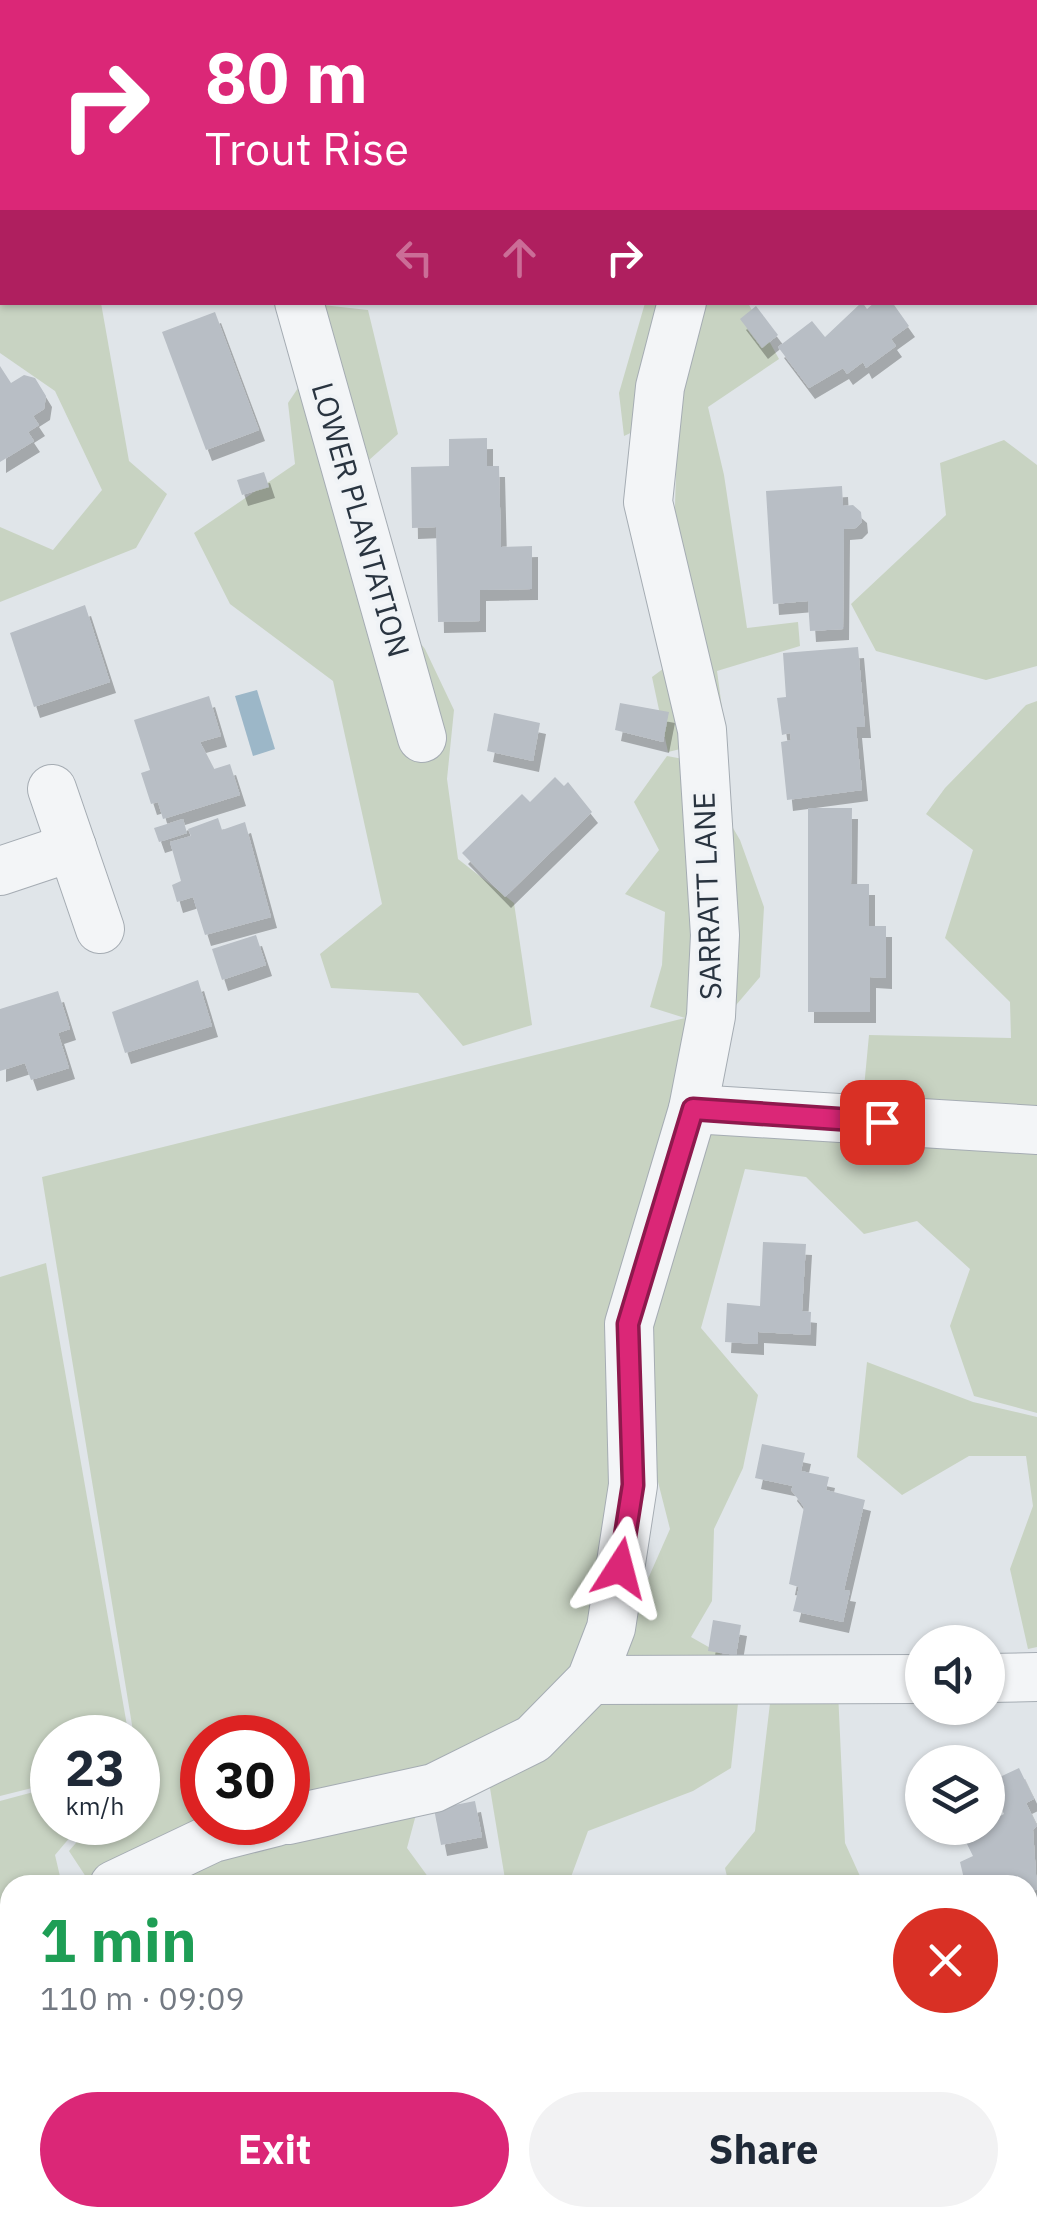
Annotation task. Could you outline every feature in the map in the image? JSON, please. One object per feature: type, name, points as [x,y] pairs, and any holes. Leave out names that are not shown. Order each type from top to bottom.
[{"type":"street","name":"LOWER PLANTATION","points":[[300,305],[422,738]]},
{"type":"street","name":"SARRATT LANE","points":[[310,1815],[434,1788],[533,1738],[591,1680],[611,1628],[633,1485],[628,1324],[693,1109],[711,1016],[715,935],[702,730],[648,502],[660,387],[681,305]]},
{"type":"street","points":[[52,789],[100,929]]},
{"type":"street","points":[[0,872],[72,848]]},
{"type":"street","points":[[693,1109],[1037,1130]]},
{"type":"street","points":[[1005,1678],[1037,1677]]},
{"type":"street","points":[[591,1680],[905,1679]]},
{"type":"street","points":[[135,1875],[198,1845]]},
{"type":"green space","points":[[0,305],[101,305],[129,461],[167,494],[136,548],[0,602],[0,527],[53,550],[102,490],[55,391],[0,353]]},
{"type":"green space","points":[[314,305],[368,310],[398,434],[358,470],[401,619],[425,649],[454,710],[447,779],[458,859],[514,903],[532,1025],[463,1046],[418,993],[331,988],[320,954],[382,904],[333,681],[230,604],[194,533],[295,464],[288,403],[322,352]]},
{"type":"green space","points":[[644,305],[749,305],[779,359],[708,407],[724,475],[747,628],[798,622],[800,646],[717,671],[726,738],[668,752],[652,677],[694,646],[674,537],[678,411],[624,436],[619,393]]},
{"type":"green space","points":[[1004,440],[1037,465],[1037,666],[986,680],[876,651],[851,604],[946,515],[940,463]]},
{"type":"green space","points":[[1037,701],[1037,1413],[974,1396],[950,1326],[970,1269],[917,1221],[864,1234],[806,1177],[745,1169],[701,1328],[758,1395],[743,1468],[714,1529],[712,1601],[691,1637],[742,1666],[731,1768],[693,1791],[588,1831],[572,1875],[504,1875],[487,1770],[613,1658],[670,1529],[643,1423],[646,1327],[696,1133],[860,1130],[869,1035],[1011,1038],[1010,1002],[945,938],[973,850],[926,814],[945,788],[1026,705]]},
{"type":"green space","points":[[667,756],[694,761],[740,840],[764,907],[760,977],[719,1025],[618,1485],[598,1620],[573,1669],[517,1725],[426,1777],[407,1848],[427,1875],[138,1875],[203,1845],[310,1845],[310,1715],[180,1715],[180,1836],[99,1875],[85,1875],[69,1851],[74,1845],[160,1845],[160,1715],[130,1715],[42,1177],[685,1018],[650,1007],[662,965],[665,912],[625,894],[659,850],[634,802]]},
{"type":"green space","points":[[46,1263],[125,1715],[30,1715],[30,1788],[0,1796],[0,1277]]},
{"type":"green space","points":[[867,1362],[973,1402],[1037,1417],[1037,1647],[1028,1649],[1010,1569],[1033,1506],[1026,1456],[969,1456],[902,1495],[857,1457]]},
{"type":"green space","points":[[774,1669],[837,1670],[845,1843],[859,1875],[727,1875],[725,1868],[755,1831]]},
{"type":"green space","points":[[30,1793],[30,1845],[63,1845],[55,1855],[60,1875],[0,1875],[0,1801]]},
{"type":"water","points":[[257,690],[275,749],[253,756],[235,696]]},
{"type":"building","points":[[859,305],[867,309],[872,305],[894,305],[909,326],[891,339],[896,346],[866,368],[863,362],[847,374],[843,368],[809,388],[778,347],[812,321],[825,337]]},
{"type":"building","points":[[756,306],[778,335],[762,348],[740,319]]},
{"type":"building","points":[[215,312],[259,430],[206,450],[162,332]]},
{"type":"building","points":[[0,366],[11,383],[24,375],[35,378],[46,396],[44,409],[33,416],[39,425],[28,432],[34,441],[0,462]]},
{"type":"building","points":[[487,438],[487,466],[499,466],[501,547],[532,546],[532,589],[480,590],[480,621],[438,622],[436,527],[412,528],[411,467],[449,466],[449,439]]},
{"type":"building","points":[[264,472],[269,487],[242,495],[237,480]]},
{"type":"building","points":[[842,486],[843,506],[853,505],[861,512],[862,522],[856,528],[844,529],[843,629],[810,631],[808,601],[773,604],[766,491]]},
{"type":"building","points":[[85,605],[110,682],[34,707],[10,633]]},
{"type":"building","points":[[858,647],[865,727],[856,727],[862,790],[787,800],[781,742],[791,740],[790,733],[782,735],[777,698],[786,697],[783,653]]},
{"type":"building","points":[[209,696],[221,736],[200,742],[214,769],[230,764],[240,795],[163,819],[158,802],[151,804],[141,773],[150,770],[134,720]]},
{"type":"building","points":[[620,703],[669,712],[663,742],[615,730]]},
{"type":"building","points":[[494,713],[540,723],[533,761],[487,751]]},
{"type":"building","points":[[555,777],[564,786],[568,782],[592,812],[505,897],[462,853],[522,794],[530,802]]},
{"type":"building","points":[[808,808],[852,808],[851,884],[869,884],[869,926],[886,926],[886,978],[870,977],[870,1012],[808,1012]]},
{"type":"building","points":[[218,818],[222,830],[245,822],[271,917],[205,935],[193,897],[177,902],[172,885],[181,881],[170,842],[191,836],[188,829]]},
{"type":"building","points":[[183,819],[187,833],[159,842],[154,828]]},
{"type":"building","points":[[256,935],[266,965],[222,980],[212,949]]},
{"type":"building","points":[[198,980],[212,1026],[125,1053],[112,1012]]},
{"type":"building","points":[[58,991],[70,1029],[58,1033],[69,1068],[31,1080],[25,1063],[0,1071],[0,1009]]},
{"type":"building","points":[[763,1242],[806,1244],[802,1311],[811,1312],[810,1335],[758,1332],[758,1344],[725,1342],[727,1303],[760,1306]]},
{"type":"building","points":[[762,1444],[805,1453],[801,1471],[829,1477],[826,1490],[865,1500],[844,1590],[850,1591],[843,1622],[793,1611],[799,1587],[789,1584],[804,1507],[791,1490],[793,1486],[755,1478]]},
{"type":"building","points":[[713,1620],[741,1625],[736,1655],[708,1651]]},
{"type":"building","points":[[1019,1768],[1034,1799],[1026,1803],[1037,1826],[1033,1830],[1036,1875],[963,1875],[960,1862],[973,1856],[968,1845],[1005,1845],[1005,1775]]},
{"type":"building","points":[[475,1801],[482,1837],[441,1845],[434,1809]]},
{"type":"route","points":[[620,1568],[633,1485],[628,1324],[693,1109],[882,1122]]}]
